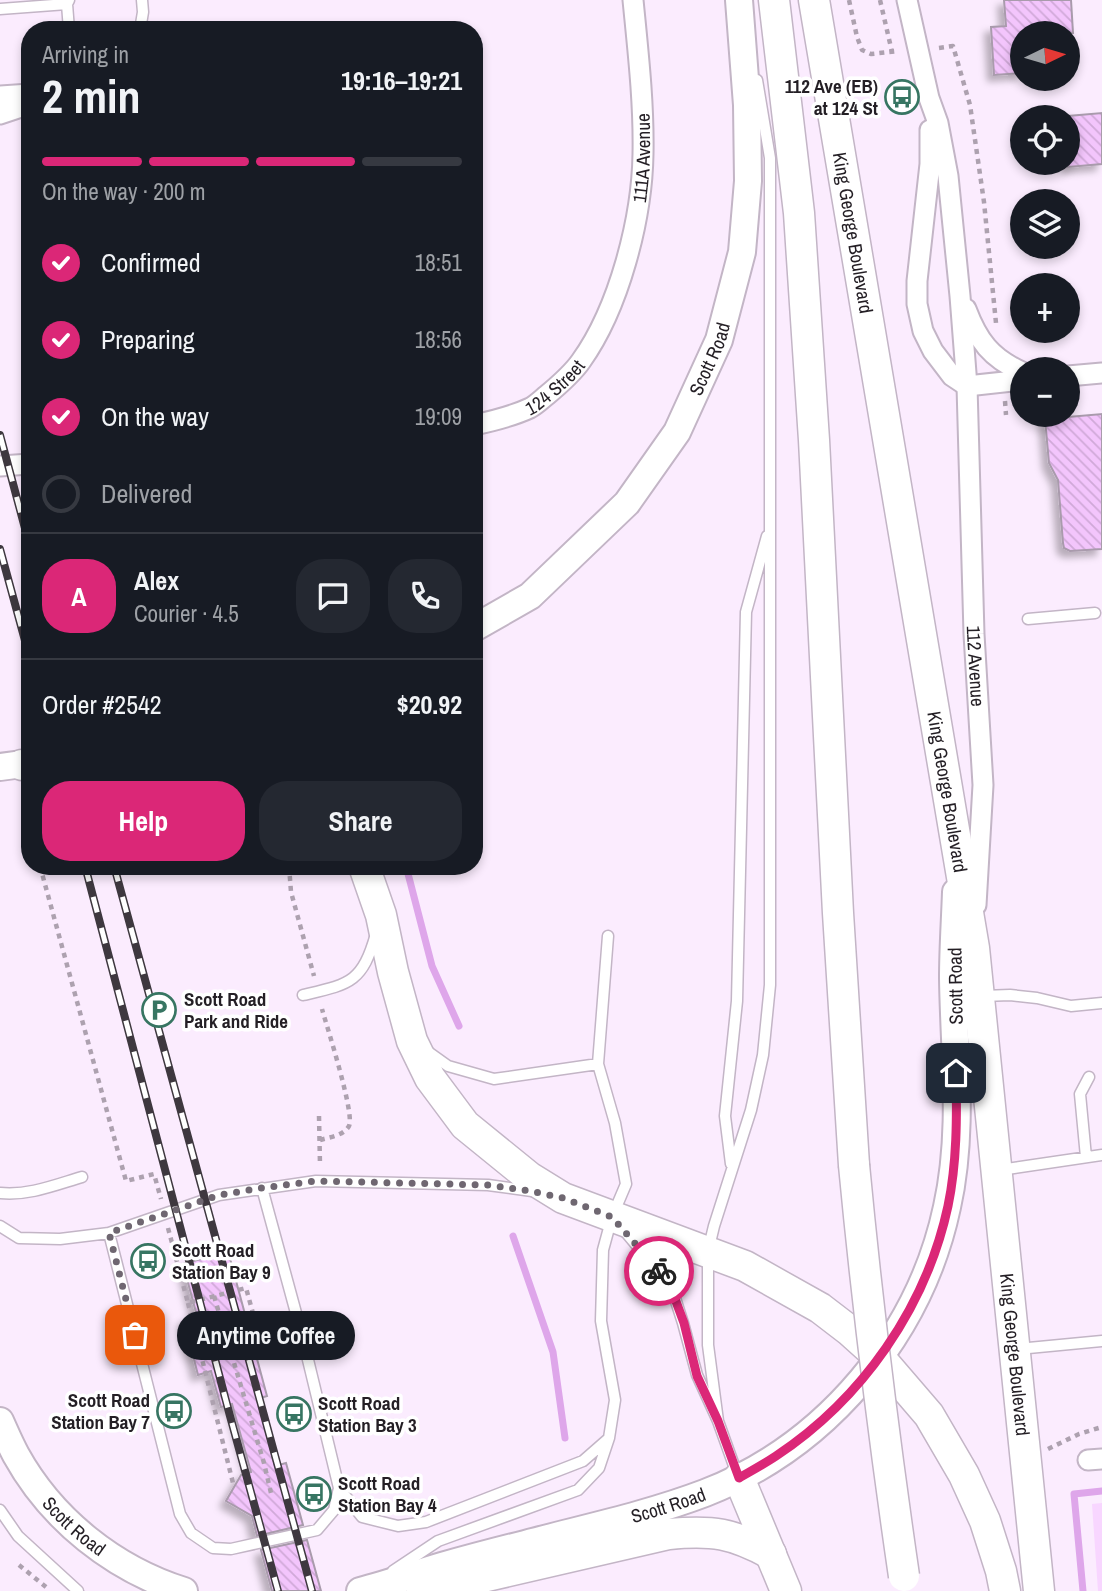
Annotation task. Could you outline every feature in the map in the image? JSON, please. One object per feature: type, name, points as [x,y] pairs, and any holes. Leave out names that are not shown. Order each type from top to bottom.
[{"type":"main road","name":"Scott Road","points":[[483,623],[530,596],[627,503],[677,432],[719,340],[742,252],[748,181],[747,105],[739,0]]},
{"type":"main road","points":[[774,0],[799,213],[854,1165],[882,1425],[905,1583]]},
{"type":"main road","name":"King George Boulevard","points":[[814,0],[974,948],[1039,1591]]},
{"type":"main road","name":"Scott Road","points":[[364,1590],[444,1565],[619,1520],[705,1493],[739,1478],[776,1457],[808,1432],[845,1400],[880,1358],[908,1312],[926,1275],[948,1206],[955,1159],[957,1099],[953,978],[957,855]]},
{"type":"main road","points":[[367,875],[381,915],[412,1041],[430,1078],[465,1125],[529,1177],[563,1198],[745,1266],[820,1308],[850,1331],[880,1358],[929,1415],[964,1475],[985,1521],[1006,1591]]},
{"type":"main road","name":"Scott Road","points":[[0,1421],[16,1455],[39,1490],[64,1520],[99,1549],[135,1571],[184,1591]]},
{"type":"main road","points":[[739,1478],[786,1591]]},
{"type":"main road","points":[[422,1591],[669,1534],[715,1532],[735,1537],[771,1555]]},
{"type":"street","name":"111A Avenue","points":[[608,313],[626,259],[640,195],[643,116],[633,0]]},
{"type":"street","name":"112 Avenue","points":[[907,0],[948,176],[967,386],[974,634],[983,785],[974,948]]},
{"type":"street","points":[[0,96],[21,95]]},
{"type":"street","name":"112 Avenue","points":[[929,98],[930,164],[916,281],[917,304],[923,331],[933,351],[944,368],[967,386]]},
{"type":"street","points":[[0,114],[21,107]]},
{"type":"street","points":[[960,291],[982,342],[1000,361],[1010,366]]},
{"type":"street","name":"124 Street","points":[[483,423],[532,407],[556,387],[579,363],[608,313]]},
{"type":"street","points":[[1080,375],[1102,373]]},
{"type":"street","points":[[967,386],[1010,381]]},
{"type":"street","points":[[0,466],[21,465]]},
{"type":"lane","points":[[142,0],[142,21]]},
{"type":"lane","points":[[718,1421],[708,1345],[708,1251],[751,1110],[763,1055],[770,985],[770,158],[745,0]]},
{"type":"lane","points":[[0,9],[68,2],[69,21]]},
{"type":"lane","points":[[732,1168],[725,1116],[737,1002],[746,612],[771,522]]},
{"type":"lane","points":[[1028,619],[1095,613]]},
{"type":"lane","points":[[303,995],[346,983],[358,974],[369,958],[381,915]]},
{"type":"lane","points":[[364,1590],[438,1541],[578,1490],[599,1468],[609,1438],[615,1400],[601,1321],[603,1250],[612,1217],[626,1184],[615,1124],[598,1064],[608,936]]},
{"type":"lane","points":[[979,996],[1010,995],[1072,1006],[1102,1003]]},
{"type":"lane","points":[[412,1041],[448,1066],[494,1079],[598,1064]]},
{"type":"lane","points":[[1086,1157],[1080,1094],[1089,1077]]},
{"type":"lane","points":[[996,1171],[1102,1156]]},
{"type":"lane","points":[[0,1193],[13,1195],[82,1177]]},
{"type":"lane","points":[[0,1226],[19,1238],[60,1239],[109,1233],[219,1195],[316,1181],[488,1185],[563,1198]]},
{"type":"lane","points":[[262,1188],[302,1335],[339,1488],[362,1517],[398,1526],[426,1522],[583,1461],[609,1438]]},
{"type":"lane","points":[[612,1217],[658,1271],[674,1296],[684,1323],[697,1376],[718,1421],[739,1478]]},
{"type":"lane","points":[[109,1233],[180,1514],[191,1533],[213,1548],[231,1549],[317,1530],[334,1510],[339,1488]]},
{"type":"lane","points":[[1014,1349],[1102,1340]]},
{"type":"lane","points":[[0,1510],[18,1536],[78,1591]]},
{"type":"path","points":[[849,0],[862,50],[871,54],[894,51],[880,0]]},
{"type":"path","points":[[941,47],[953,46],[970,105],[985,202],[996,325]]},
{"type":"path","points":[[42,875],[126,1181],[154,1174],[190,1302],[234,1487]]},
{"type":"path","points":[[290,875],[291,892],[314,976]]},
{"type":"path","points":[[320,1140],[340,1134],[350,1122],[348,1103],[322,1009]]},
{"type":"path","points":[[319,1116],[320,1170]]},
{"type":"path","points":[[190,1302],[246,1288],[262,1346],[284,1340]]},
{"type":"path","points":[[214,1296],[271,1493]]},
{"type":"path","points":[[322,1329],[337,1325]]},
{"type":"path","points":[[1044,1451],[1079,1434],[1102,1427]]},
{"type":"path","points":[[19,1565],[49,1590]]},
{"type":"shaded area","points":[[1102,1503],[1102,1591],[1098,1591],[1092,1504]]},
{"type":"building","points":[[1004,0],[1071,0],[1072,21],[1010,21],[1010,74],[994,75],[991,27],[1006,26]]},
{"type":"building","points":[[1102,113],[1102,164],[1080,166],[1080,115]]},
{"type":"building","points":[[1102,414],[1102,549],[1070,551],[1064,548],[1063,543],[1058,480],[1049,463],[1046,427],[1080,427],[1080,416]]},
{"type":"building","points":[[228,1251],[267,1396],[257,1399],[275,1466],[286,1463],[303,1525],[257,1536],[252,1516],[226,1501],[241,1475],[251,1472],[232,1404],[221,1407],[211,1371],[198,1375],[184,1320],[197,1316],[183,1264]]},
{"type":"building","points":[[307,1540],[321,1591],[272,1591],[261,1550]]},
{"type":"waterway","points":[[408,875],[432,966],[459,1026]]},
{"type":"waterway","points":[[513,1236],[553,1352],[565,1438]]},
{"type":"waterway","points":[[1083,1591],[1074,1494],[1102,1491]]},
{"type":"railway","points":[[0,435],[21,513]]},
{"type":"railway","points":[[0,549],[21,626]]},
{"type":"railway","points":[[87,875],[278,1591]]},
{"type":"railway","points":[[116,875],[312,1591]]},
{"type":"way so far","points":[[135,1335],[109,1233],[219,1195],[316,1181],[488,1185],[563,1198],[612,1217],[659,1271]]},
{"type":"place","name":"112 Ave (EB) at 124 St","points":[[902,97]]},
{"type":"place","name":"Scott Road Park and Ride","points":[[159,1010]]},
{"type":"place","name":"Scott Road Station Bay 9","points":[[148,1261]]},
{"type":"place","name":"Anytime Coffee","points":[[135,1335]]},
{"type":"place","name":"Scott Road Station Bay 7","points":[[174,1411]]},
{"type":"place","name":"Scott Road Station Bay 3","points":[[294,1414]]},
{"type":"place","name":"Scott Road Station Bay 4","points":[[314,1494]]},
{"type":"route","points":[[659,1271],[674,1296],[684,1323],[697,1376],[718,1421],[739,1478],[776,1457],[845,1400],[880,1358],[908,1312],[926,1275],[948,1206],[955,1159],[956,1073]]}]
